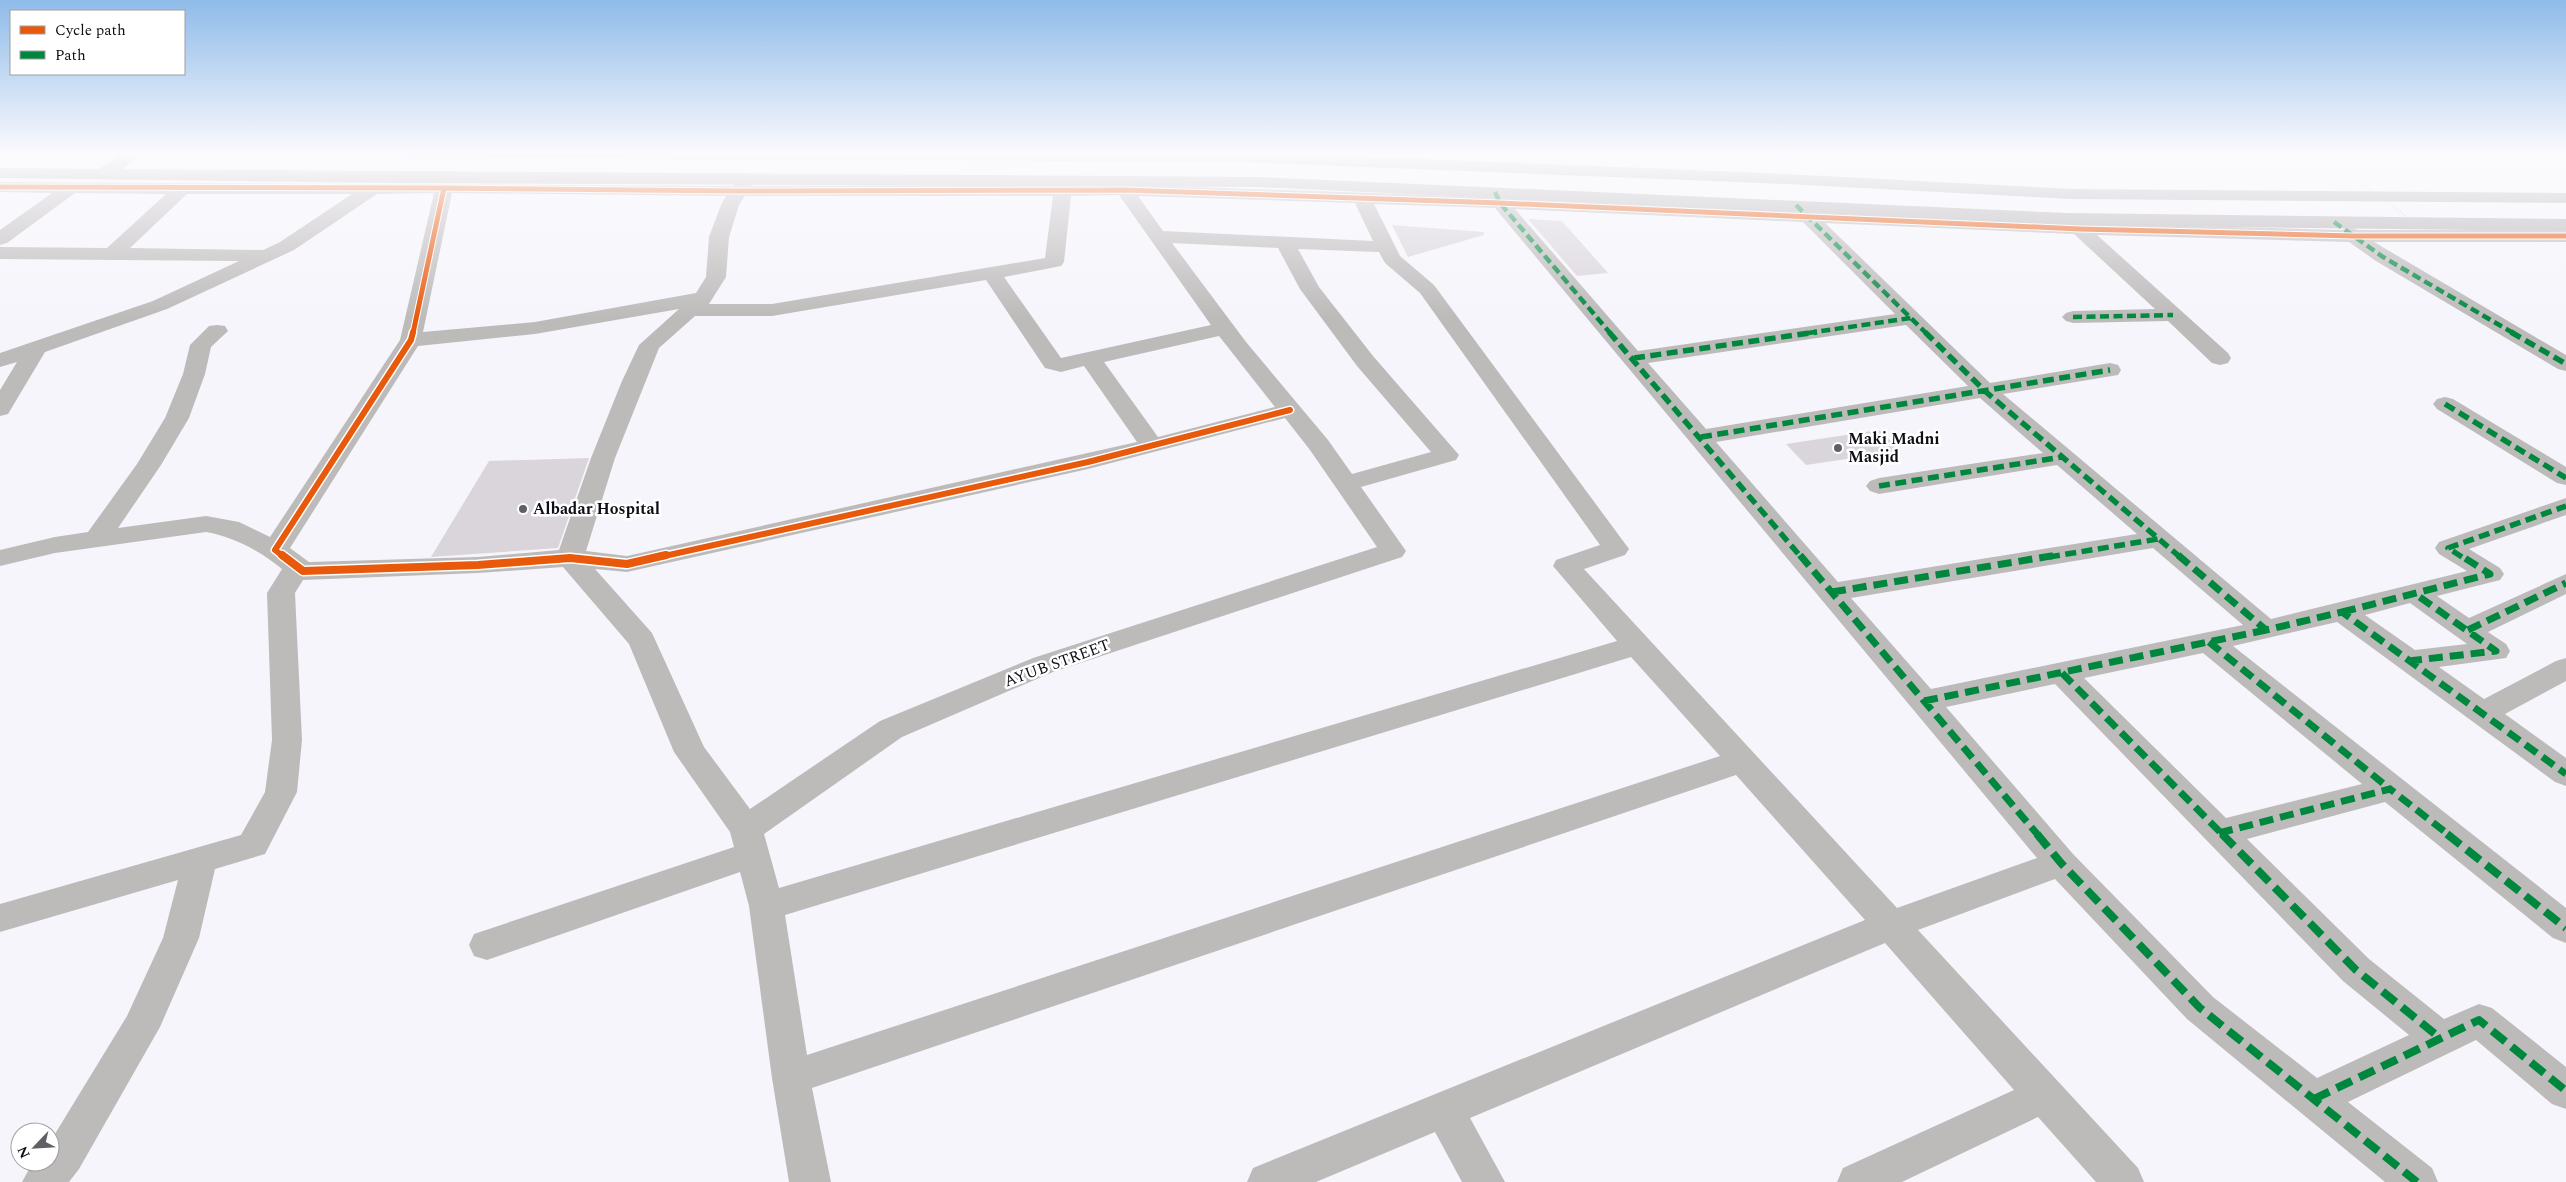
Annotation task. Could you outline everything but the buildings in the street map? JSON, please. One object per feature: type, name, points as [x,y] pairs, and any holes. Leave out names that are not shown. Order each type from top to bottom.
[{"type":"main road","points":[[2074,224],[2334,222],[2535,225]]},
{"type":"street","points":[[0,239],[44,207]]},
{"type":"street","points":[[112,254],[162,207]]},
{"type":"street","points":[[0,360],[160,305],[287,246],[344,207]]},
{"type":"street","points":[[0,918],[253,845],[281,792],[287,740],[281,593],[286,558],[412,340],[440,207]]},
{"type":"street","points":[[570,558],[603,458],[650,345],[696,304],[716,277],[719,237],[732,207]]},
{"type":"street","points":[[412,340],[535,328],[696,304],[772,310],[1054,262],[1061,207]]},
{"type":"street","points":[[1140,207],[1158,237],[1224,328],[1320,445],[1346,483],[1448,455],[1365,361],[1315,296],[1285,243]]},
{"type":"street","points":[[1367,207],[1388,247],[1392,259],[1427,290],[1616,548],[1566,566],[2123,1182]]},
{"type":"street","points":[[1506,207],[2061,863],[2200,1008],[2417,1182]]},
{"type":"street","points":[[1713,207],[2353,236],[2562,235]]},
{"type":"street","points":[[1803,211],[1986,392],[2266,630]]},
{"type":"street","points":[[2334,222],[2383,257],[2566,364]]},
{"type":"street","points":[[2074,224],[2220,358]]},
{"type":"street","points":[[2535,225],[2562,235]]},
{"type":"street","points":[[1158,237],[1388,247]]},
{"type":"street","points":[[0,254],[269,255]]},
{"type":"street","points":[[990,273],[1053,363],[1061,365],[1224,328]]},
{"type":"street","points":[[2072,317],[2173,315]]},
{"type":"street","points":[[1634,358],[1911,318]]},
{"type":"street","points":[[98,539],[149,465],[177,418],[194,374],[201,346],[217,330]]},
{"type":"street","points":[[0,408],[36,348]]},
{"type":"street","points":[[1090,358],[1152,446]]},
{"type":"street","points":[[1701,437],[1986,392],[2110,370]]},
{"type":"street","points":[[2445,404],[2566,478]]},
{"type":"street","points":[[0,558],[98,539],[206,524],[230,528],[286,558],[303,571],[478,565],[570,558],[627,564],[1079,465],[1290,410]]},
{"type":"street","points":[[1879,486],[2062,457]]},
{"type":"street","name":"AYUB STREET","points":[[487,945],[749,841],[891,729],[1043,665],[1393,551],[1346,483]]},
{"type":"street","points":[[1924,701],[2266,630],[2490,574],[2448,548],[2566,506]]},
{"type":"street","points":[[1832,592],[2158,539]]},
{"type":"street","points":[[570,558],[642,640],[690,752],[749,841],[766,906],[791,1078],[810,1182]]},
{"type":"street","points":[[2468,630],[2566,583]]},
{"type":"street","points":[[2408,661],[2496,651],[2414,593]]},
{"type":"street","points":[[2342,612],[2566,774]]},
{"type":"street","points":[[2209,642],[2390,790],[2566,928]]},
{"type":"street","points":[[766,906],[1637,645]]},
{"type":"street","points":[[2481,714],[2566,669]]},
{"type":"street","points":[[2062,672],[2356,970],[2440,1038]]},
{"type":"street","points":[[791,1078],[1742,761]]},
{"type":"street","points":[[2219,833],[2390,790]]},
{"type":"street","points":[[43,1182],[65,1155],[141,1027],[181,938],[200,860]]},
{"type":"street","points":[[1268,1182],[1891,925],[2061,863]]},
{"type":"street","points":[[2314,1099],[2479,1020],[2566,1091]]},
{"type":"street","points":[[1858,1182],[2044,1095]]},
{"type":"street","points":[[1444,1110],[1484,1182]]},
{"type":"path","points":[[2394,207],[2431,233]]},
{"type":"marked path","points":[[1504,207],[2061,863],[2200,1008],[2417,1182]]},
{"type":"marked path","points":[[1798,207],[1986,392],[2266,630],[2342,612],[2566,774]]},
{"type":"marked path","points":[[2334,222],[2383,257],[2566,364]]},
{"type":"marked path","points":[[2073,317],[2173,315]]},
{"type":"marked path","points":[[1634,358],[1911,318]]},
{"type":"marked path","points":[[1701,437],[2110,370]]},
{"type":"marked path","points":[[2445,404],[2566,478]]},
{"type":"marked path","points":[[1879,486],[2062,457]]},
{"type":"marked path","points":[[2342,612],[2490,574],[2448,548],[2566,506]]},
{"type":"marked path","points":[[1832,592],[2158,539]]},
{"type":"marked path","points":[[2468,630],[2566,583]]},
{"type":"marked path","points":[[2408,661],[2496,651],[2414,593]]},
{"type":"marked path","points":[[1924,701],[2266,630]]},
{"type":"marked path","points":[[2209,642],[2390,789]]},
{"type":"marked path","points":[[2062,673],[2356,970],[2440,1038]]},
{"type":"marked path","points":[[2219,833],[2390,789],[2566,928]]},
{"type":"marked path","points":[[2314,1099],[2479,1020],[2566,1091]]},
{"type":"cycle path","points":[[440,207],[411,340],[275,550],[303,571],[478,565],[570,558],[627,564],[1088,462],[1290,410]]},
{"type":"cycle path","points":[[1593,207],[2080,229],[2353,236],[2566,236]]},
{"type":"place","name":"Maki Madni Masjid","points":[[1838,448]]},
{"type":"place","name":"Albadar Hospital","points":[[523,509]]}]
